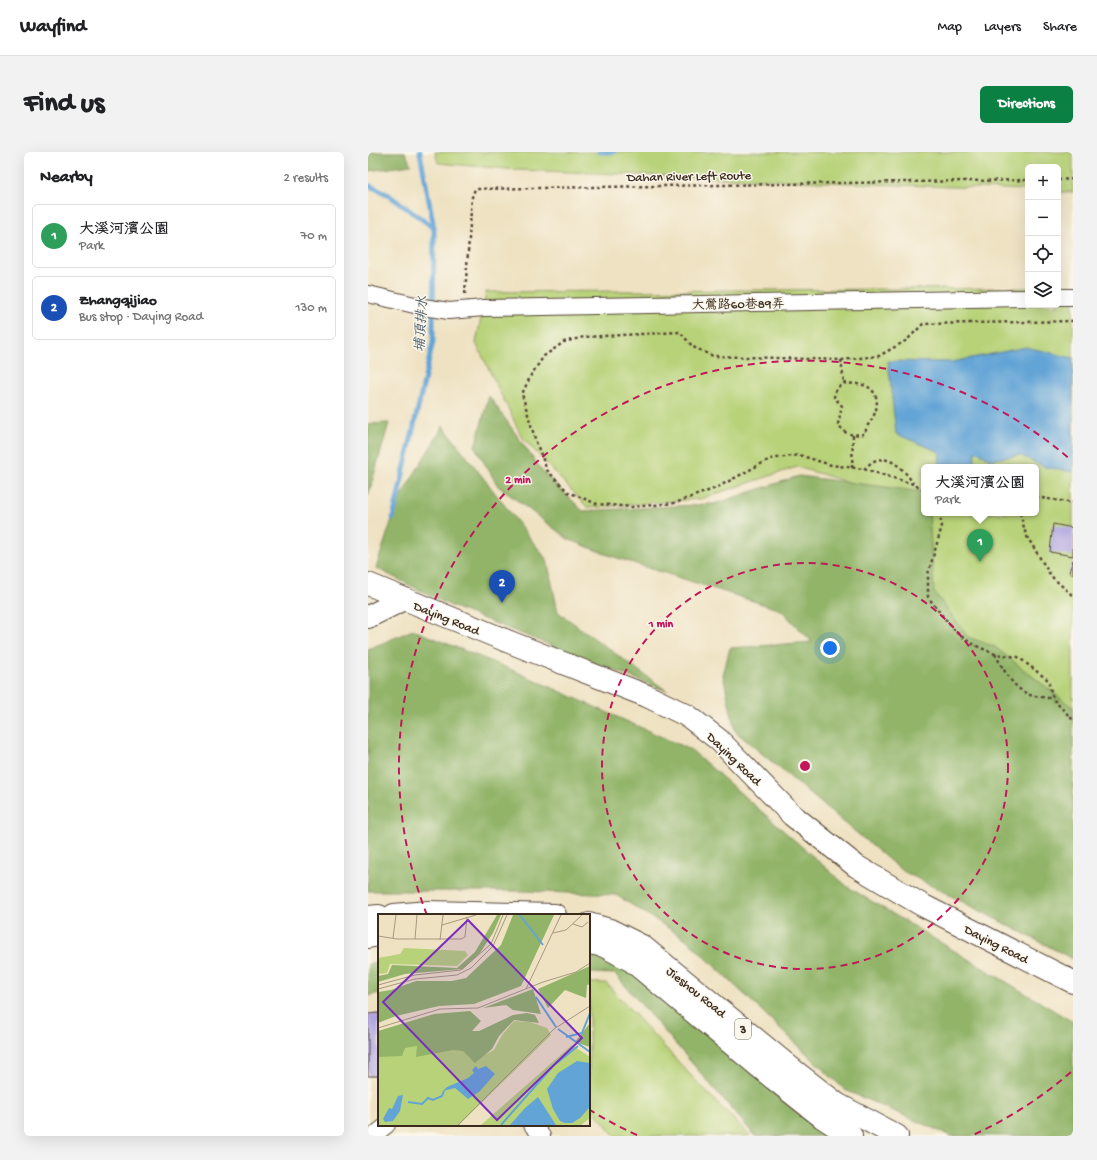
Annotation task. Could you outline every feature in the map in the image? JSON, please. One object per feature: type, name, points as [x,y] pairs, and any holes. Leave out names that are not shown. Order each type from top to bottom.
[{"type":"main road","name":"Daying Road","points":[[368,584],[647,696],[688,716],[719,740],[792,815],[856,866],[922,905],[1073,982]]},
{"type":"main road","points":[[368,617],[404,599]]},
{"type":"main road","points":[[405,914],[428,912],[513,914]]},
{"type":"main road","points":[[368,917],[378,916]]},
{"type":"main road","name":"Jieshou Road","points":[[590,924],[610,930],[642,946],[837,1104],[897,1136]]},
{"type":"main road","points":[[368,937],[378,935]]},
{"type":"main road","name":"Jieshou Road","points":[[590,943],[604,946],[632,961],[774,1080],[822,1117],[852,1136]]},
{"type":"street","name":"大鶯路60巷89弄","points":[[368,294],[423,307],[449,311],[484,308],[1025,298]]},
{"type":"street","points":[[1061,297],[1073,297]]},
{"type":"street","points":[[373,1136],[386,1126]]},
{"type":"street","points":[[533,1126],[542,1136]]},
{"type":"path","name":"Dahan River Left Route","points":[[460,298],[465,294],[472,197],[475,189],[1025,180]]},
{"type":"path","points":[[1061,180],[1073,180]]},
{"type":"path","points":[[921,488],[864,469],[831,465],[799,455],[770,459],[716,488],[675,503],[632,507],[597,504],[568,492],[547,470],[536,442],[522,394],[531,375],[544,356],[564,342],[584,337],[680,332],[693,347],[712,356],[841,360],[879,356],[907,340],[923,324],[1073,322]]},
{"type":"path","points":[[841,360],[844,383]]},
{"type":"path","points":[[844,383],[867,386],[876,395],[878,405],[874,416],[867,425],[865,434],[853,435],[844,432],[838,424],[842,406],[834,398],[837,388],[844,383]]},
{"type":"path","points":[[852,468],[853,435]]},
{"type":"path","points":[[864,469],[875,461],[886,460],[902,469],[913,484]]},
{"type":"path","points":[[1039,497],[1073,503]]},
{"type":"path","points":[[940,516],[942,526],[928,574],[928,597],[957,633],[972,644],[995,654],[1018,657],[1048,680],[1052,699],[1073,720]]},
{"type":"path","points":[[1021,516],[1026,535],[1051,576],[1073,596]]},
{"type":"path","points":[[995,654],[1004,672],[1015,685],[1030,695],[1052,699]]},
{"type":"green space","points":[[368,152],[405,152],[411,165],[368,171]]},
{"type":"green space","points":[[435,152],[1073,152],[1073,192],[1061,192],[1061,164],[1025,164],[1025,190],[518,170],[438,163]]},
{"type":"green space","points":[[1025,288],[1025,308],[1061,308],[1061,288],[1073,288],[1073,817],[880,616],[896,496],[797,467],[700,499],[588,508],[522,437],[476,343],[486,292]]},
{"type":"green space","points":[[489,396],[542,471],[583,511],[714,504],[799,476],[921,492],[921,516],[929,516],[934,592],[968,637],[995,647],[1073,708],[1073,959],[901,870],[735,731],[723,675],[730,648],[812,642],[781,610],[608,555],[568,539],[498,486],[475,447]]},
{"type":"green space","points":[[389,423],[368,496],[368,424]]},
{"type":"green space","points":[[443,426],[547,560],[558,612],[667,691],[451,606],[376,568],[398,501]]},
{"type":"green space","points":[[413,630],[510,669],[691,750],[848,887],[1073,1022],[1073,1136],[951,1136],[845,1090],[686,939],[616,895],[523,891],[368,891],[368,649]]},
{"type":"green space","points":[[590,947],[617,955],[703,1031],[828,1136],[755,1136],[615,974],[590,973]]},
{"type":"green space","points":[[378,961],[378,993],[368,996],[368,964]]},
{"type":"green space","points":[[590,983],[606,983],[694,1079],[750,1136],[615,1136],[590,1106]]},
{"type":"water","points":[[1026,347],[1073,358],[1073,472],[1045,467],[1019,455],[991,460],[976,451],[974,464],[939,464],[940,452],[896,434],[888,361],[952,362]]},
{"type":"building","points":[[1053,524],[1073,528],[1073,556],[1050,552]]},
{"type":"building","points":[[1073,560],[1073,575],[1069,572]]},
{"type":"building","points":[[378,1013],[378,1076],[368,1076],[368,1014]]},
{"type":"waterway","name":"埔頂排水","points":[[393,518],[433,342],[434,228],[420,152]]},
{"type":"waterway","points":[[599,152],[614,152]]},
{"type":"waterway","points":[[368,185],[387,194],[434,228]]},
{"type":"place","name":"大溪河濱公園","points":[[980,562]]},
{"type":"place","name":"Zhangqijiao","points":[[502,603]]}]
